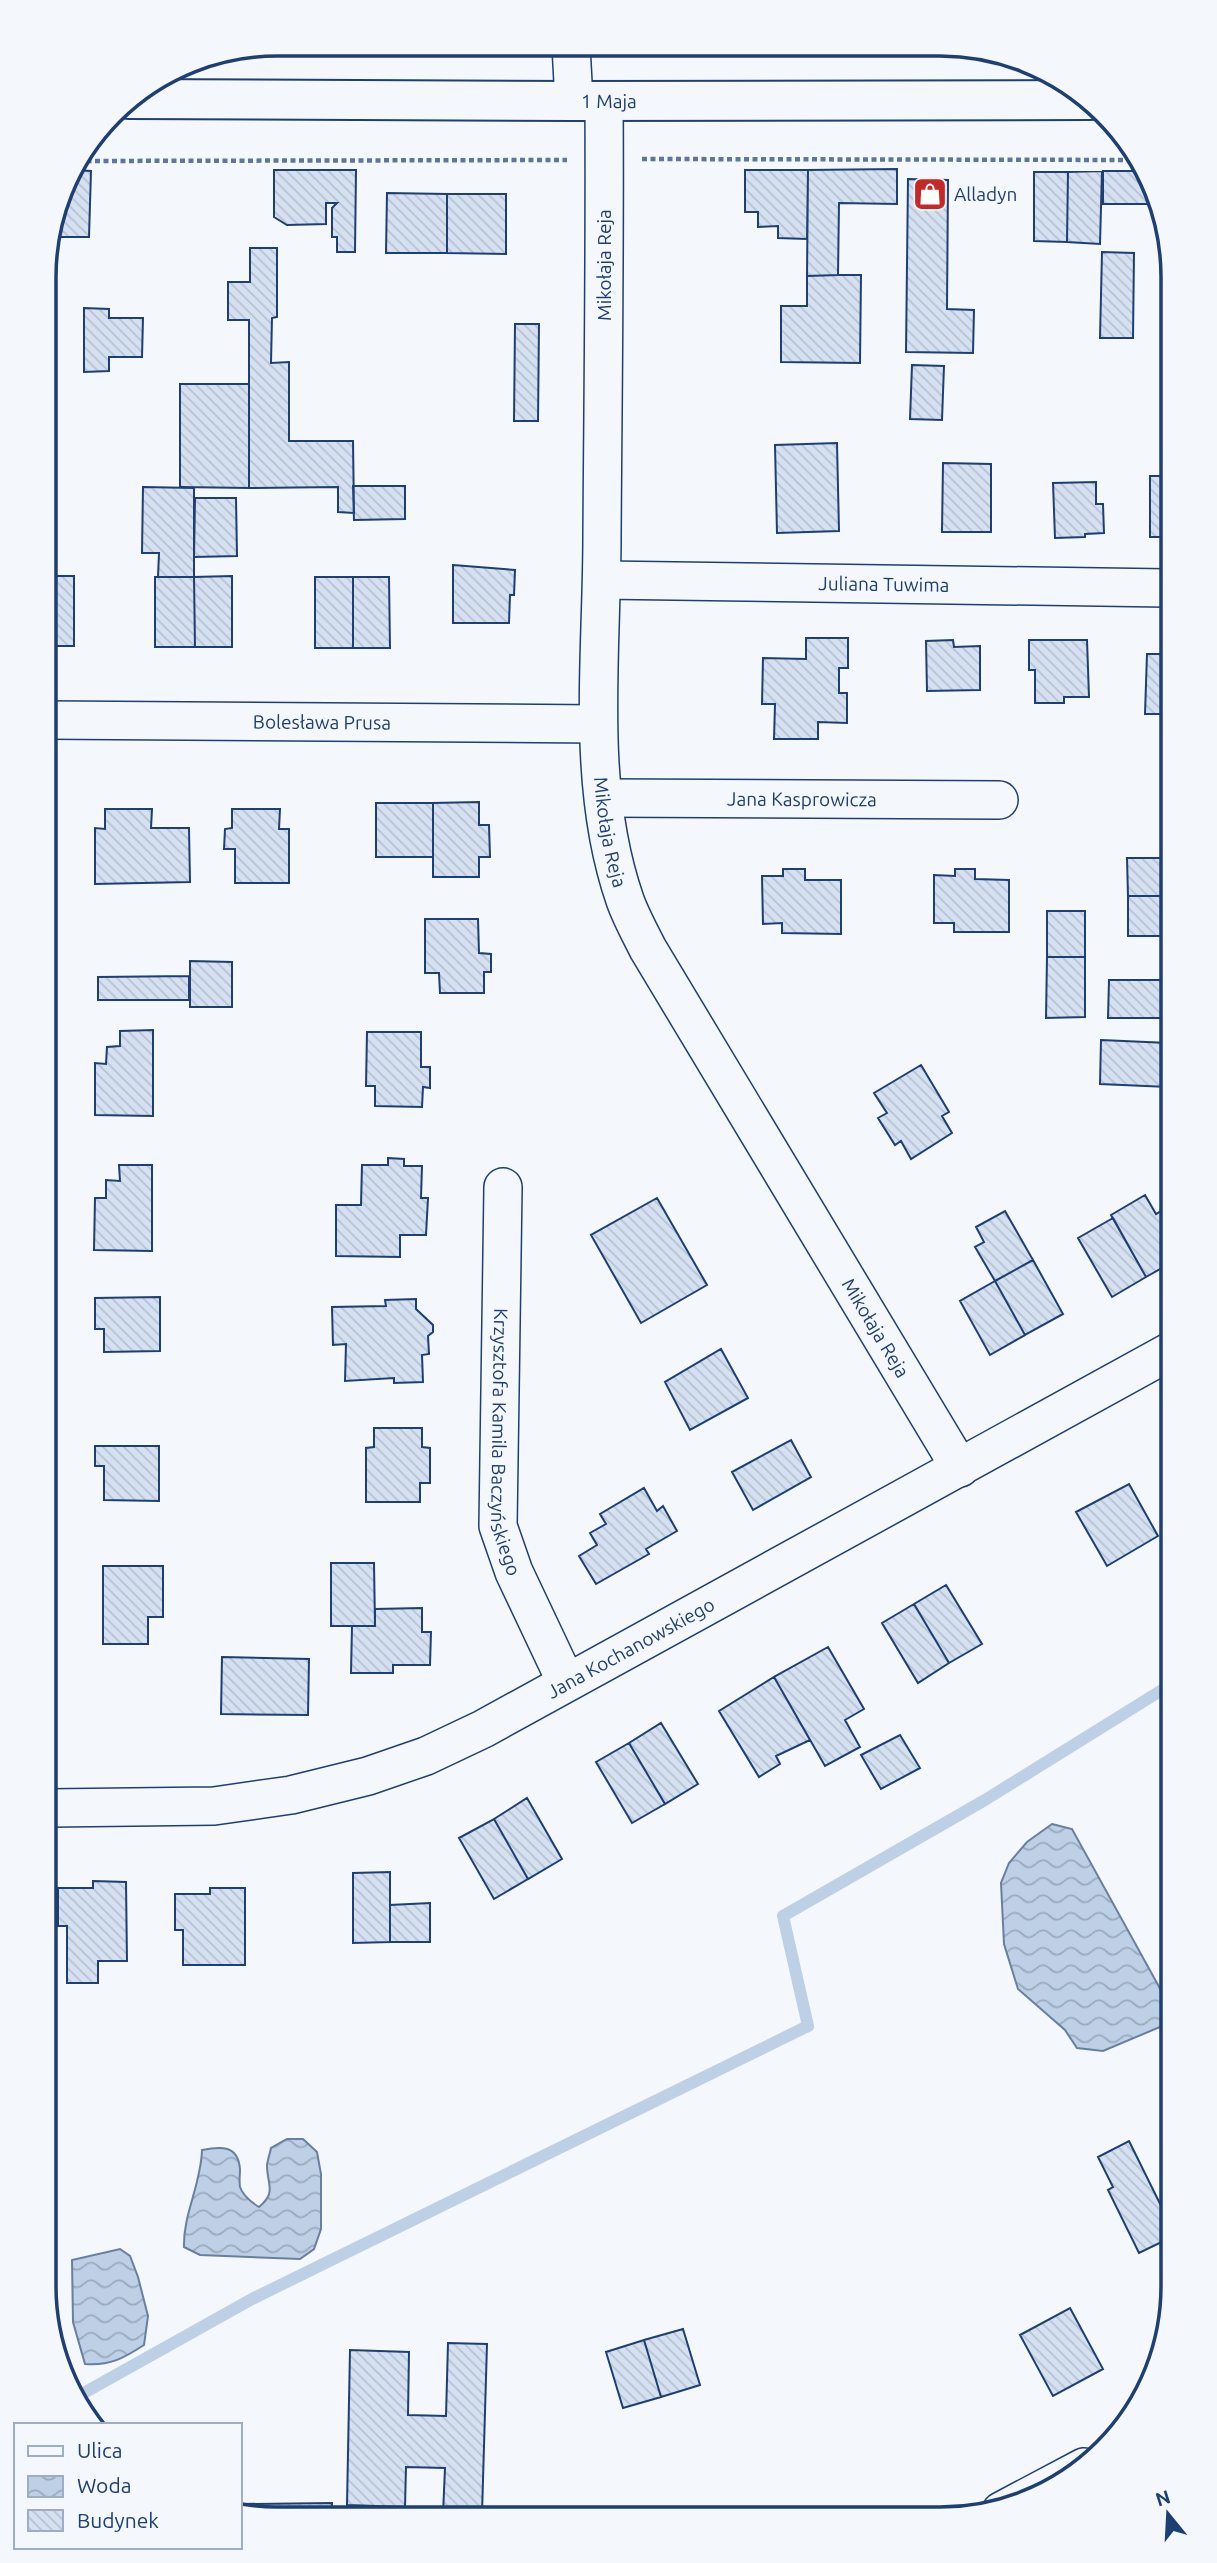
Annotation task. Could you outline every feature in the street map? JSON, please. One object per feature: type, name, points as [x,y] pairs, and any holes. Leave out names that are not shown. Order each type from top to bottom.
[{"type":"street","name":"Mikołaja Reja","points":[[574,56],[604,160],[602,580],[598,724],[610,840],[625,900],[648,948],[960,1468]]},
{"type":"street","name":"1 Maja","points":[[146,99],[1072,100]]},
{"type":"street","name":"Juliana Tuwima","points":[[602,580],[1161,588]]},
{"type":"street","name":"Bolesława Prusa","points":[[56,720],[598,724]]},
{"type":"street","name":"Jana Kasprowicza","points":[[604,798],[999,800]]},
{"type":"street","name":"Krzysztofa Kamila Baczyńskiego","points":[[503,1187],[498,1526],[514,1572],[566,1682]]},
{"type":"street","name":"Jana Kochanowskiego","points":[[56,1808],[214,1806],[290,1796],[368,1776],[426,1756],[483,1729],[1161,1356]]},
{"type":"path","points":[[89,161],[1127,160]]},
{"type":"water","points":[[1052,1824],[1072,1829],[1161,1990],[1161,2027],[1103,2051],[1077,2048],[1065,2030],[1018,1989],[1004,1944],[1001,1883],[1009,1863],[1027,1842]]},
{"type":"water","points":[[287,2139],[303,2139],[317,2152],[321,2174],[321,2229],[314,2249],[300,2259],[200,2255],[184,2247],[186,2223],[199,2175],[202,2150],[222,2148],[236,2155],[239,2161],[241,2190],[259,2207],[268,2197],[270,2188],[267,2165],[271,2148]]},
{"type":"water","points":[[120,2249],[130,2256],[148,2316],[144,2345],[116,2360],[102,2364],[85,2364],[73,2322],[72,2260]]},
{"type":"building","points":[[897,169],[897,204],[839,203],[838,275],[807,276],[808,170]]},
{"type":"building","points":[[274,170],[356,170],[355,252],[337,252],[337,237],[332,237],[332,208],[337,203],[326,203],[326,224],[287,225],[274,217]]},
{"type":"building","points":[[745,170],[808,170],[807,239],[778,238],[778,226],[758,227],[758,212],[745,212]]},
{"type":"building","points":[[84,171],[91,171],[89,237],[60,237],[73,192]]},
{"type":"building","points":[[1102,171],[1100,244],[1067,242],[1068,172]]},
{"type":"building","points":[[1103,171],[1134,171],[1148,204],[1103,204]]},
{"type":"building","points":[[1034,172],[1068,172],[1067,242],[1034,241]]},
{"type":"building","points":[[908,179],[948,180],[947,309],[974,310],[973,353],[906,352]]},
{"type":"building","points":[[387,193],[447,194],[447,253],[386,253]]},
{"type":"building","points":[[447,194],[506,194],[506,254],[447,253]]},
{"type":"building","points":[[250,248],[277,248],[277,317],[272,318],[271,363],[289,362],[289,441],[353,441],[354,513],[338,512],[338,487],[249,488],[249,320],[228,320],[228,282],[250,282]]},
{"type":"building","points":[[1102,252],[1134,253],[1133,338],[1100,338]]},
{"type":"building","points":[[861,275],[860,363],[781,362],[781,306],[807,306],[807,276]]},
{"type":"building","points":[[84,308],[109,309],[109,318],[143,318],[142,357],[109,357],[109,371],[84,372]]},
{"type":"building","points":[[515,324],[539,324],[538,421],[514,421]]},
{"type":"building","points":[[912,365],[944,366],[942,420],[910,419]]},
{"type":"building","points":[[180,384],[249,384],[249,488],[180,487]]},
{"type":"building","points":[[837,443],[839,531],[777,533],[775,445]]},
{"type":"building","points":[[943,463],[991,464],[991,532],[942,532]]},
{"type":"building","points":[[1150,476],[1161,476],[1161,537],[1150,537]]},
{"type":"building","points":[[1096,482],[1096,504],[1103,504],[1104,533],[1055,538],[1053,483]]},
{"type":"building","points":[[353,486],[405,486],[405,519],[354,520]]},
{"type":"building","points":[[143,487],[194,488],[194,577],[158,577],[159,553],[142,553]]},
{"type":"building","points":[[195,498],[236,498],[237,556],[194,557]]},
{"type":"building","points":[[453,565],[515,570],[514,595],[510,595],[509,623],[453,623]]},
{"type":"building","points":[[56,576],[74,576],[74,646],[56,646]]},
{"type":"building","points":[[232,576],[232,647],[195,647],[194,577]]},
{"type":"building","points":[[155,577],[194,577],[195,647],[155,647]]},
{"type":"building","points":[[315,577],[353,577],[353,648],[315,648]]},
{"type":"building","points":[[353,577],[389,577],[390,648],[353,648]]},
{"type":"building","points":[[806,638],[848,638],[848,668],[839,668],[839,693],[847,693],[847,723],[818,722],[818,739],[774,739],[775,704],[762,704],[763,658],[806,659]]},
{"type":"building","points":[[953,640],[954,647],[980,646],[980,690],[927,691],[926,641]]},
{"type":"building","points":[[1029,640],[1087,640],[1089,697],[1064,697],[1064,703],[1035,703],[1035,670],[1029,670]]},
{"type":"building","points":[[1147,654],[1161,654],[1161,714],[1145,714]]},
{"type":"building","points":[[479,802],[479,825],[489,825],[490,857],[479,857],[479,877],[433,877],[433,803]]},
{"type":"building","points":[[376,803],[433,803],[433,857],[376,857]]},
{"type":"building","points":[[105,809],[152,809],[151,828],[189,828],[190,882],[95,884],[95,828],[105,829]]},
{"type":"building","points":[[232,809],[280,809],[279,829],[289,829],[289,883],[235,883],[235,849],[224,849],[225,829],[232,828]]},
{"type":"building","points":[[1127,858],[1161,858],[1161,896],[1128,896]]},
{"type":"building","points":[[783,869],[805,869],[805,880],[841,880],[841,934],[782,933],[782,923],[763,924],[762,876],[783,876]]},
{"type":"building","points":[[955,869],[975,869],[975,879],[1009,880],[1009,932],[954,932],[954,923],[934,923],[934,875],[955,876]]},
{"type":"building","points":[[1128,896],[1161,896],[1161,936],[1128,936]]},
{"type":"building","points":[[1047,911],[1085,911],[1085,957],[1047,957]]},
{"type":"building","points":[[425,919],[478,919],[479,953],[491,954],[491,972],[484,972],[484,993],[440,993],[439,973],[425,973]]},
{"type":"building","points":[[1047,957],[1085,957],[1085,1017],[1046,1018]]},
{"type":"building","points":[[190,961],[232,962],[232,1007],[190,1007]]},
{"type":"building","points":[[189,976],[189,1000],[98,1000],[98,977]]},
{"type":"building","points":[[1109,980],[1161,980],[1161,1018],[1108,1018]]},
{"type":"building","points":[[153,1030],[153,1116],[95,1115],[95,1063],[106,1064],[107,1047],[120,1046],[120,1031]]},
{"type":"building","points":[[367,1032],[421,1032],[421,1067],[430,1067],[430,1088],[423,1087],[422,1107],[375,1106],[375,1086],[366,1086]]},
{"type":"building","points":[[1101,1040],[1161,1043],[1161,1087],[1100,1084]]},
{"type":"building","points":[[921,1065],[949,1112],[942,1116],[952,1133],[911,1159],[901,1141],[895,1145],[878,1118],[887,1113],[874,1093]]},
{"type":"building","points":[[388,1158],[404,1159],[404,1166],[422,1166],[421,1198],[428,1198],[426,1235],[400,1235],[400,1257],[336,1256],[336,1205],[361,1205],[362,1165],[388,1165]]},
{"type":"building","points":[[119,1165],[152,1165],[152,1251],[94,1250],[95,1198],[106,1198],[106,1180],[120,1181]]},
{"type":"building","points":[[1145,1195],[1156,1214],[1161,1211],[1161,1269],[1146,1277],[1111,1215]]},
{"type":"building","points":[[657,1198],[707,1285],[641,1323],[591,1235]]},
{"type":"building","points":[[1005,1211],[1033,1260],[995,1281],[975,1247],[984,1242],[976,1227]]},
{"type":"building","points":[[1113,1218],[1146,1277],[1112,1297],[1078,1238]]},
{"type":"building","points":[[1033,1260],[1063,1314],[1025,1335],[995,1281]]},
{"type":"building","points":[[995,1281],[1025,1335],[990,1355],[960,1301]]},
{"type":"building","points":[[160,1297],[160,1351],[104,1352],[104,1329],[95,1329],[95,1298]]},
{"type":"building","points":[[416,1299],[416,1309],[433,1325],[433,1332],[428,1336],[429,1354],[422,1355],[423,1382],[394,1383],[394,1378],[345,1381],[346,1344],[333,1345],[332,1307],[386,1306],[385,1300]]},
{"type":"building","points":[[721,1349],[748,1398],[690,1430],[665,1382]]},
{"type":"building","points":[[374,1428],[422,1428],[422,1447],[430,1448],[430,1483],[420,1483],[420,1502],[366,1502],[366,1448],[374,1447]]},
{"type":"building","points":[[791,1440],[811,1477],[753,1510],[732,1472]]},
{"type":"building","points":[[95,1446],[159,1446],[159,1501],[104,1500],[104,1466],[95,1466]]},
{"type":"building","points":[[1129,1484],[1158,1536],[1107,1566],[1076,1512]]},
{"type":"building","points":[[644,1488],[657,1511],[663,1506],[677,1531],[646,1549],[649,1554],[596,1584],[579,1556],[597,1545],[590,1533],[606,1524],[600,1514]]},
{"type":"building","points":[[331,1563],[374,1563],[375,1626],[331,1626]]},
{"type":"building","points":[[103,1566],[163,1566],[163,1617],[148,1617],[148,1644],[103,1644]]},
{"type":"building","points":[[946,1585],[982,1644],[949,1663],[914,1604]]},
{"type":"building","points":[[914,1604],[949,1663],[918,1683],[882,1623]]},
{"type":"building","points":[[422,1608],[422,1632],[431,1632],[430,1665],[393,1665],[393,1673],[351,1673],[352,1626],[375,1626],[375,1609]]},
{"type":"building","points":[[828,1647],[864,1709],[845,1720],[860,1747],[825,1766],[774,1677]]},
{"type":"building","points":[[222,1657],[309,1659],[308,1715],[221,1714]]},
{"type":"building","points":[[774,1677],[810,1740],[776,1756],[780,1764],[759,1777],[719,1711]]},
{"type":"building","points":[[661,1723],[698,1784],[665,1804],[629,1743]]},
{"type":"building","points":[[900,1735],[920,1768],[881,1789],[861,1755]]},
{"type":"building","points":[[629,1743],[665,1804],[632,1823],[596,1762]]},
{"type":"building","points":[[527,1798],[562,1859],[528,1879],[494,1819]]},
{"type":"building","points":[[494,1819],[528,1879],[494,1899],[459,1838]]},
{"type":"building","points":[[390,1872],[390,1942],[353,1943],[353,1873]]},
{"type":"building","points":[[93,1881],[126,1882],[127,1961],[98,1961],[98,1983],[67,1983],[67,1926],[58,1926],[58,1888],[93,1888]]},
{"type":"building","points":[[210,1888],[245,1888],[245,1965],[183,1965],[183,1930],[175,1930],[175,1894],[210,1894]]},
{"type":"building","points":[[430,1903],[430,1942],[390,1942],[390,1905]]},
{"type":"building","points":[[1129,2141],[1161,2206],[1161,2242],[1139,2253],[1108,2190],[1113,2187],[1098,2157]]},
{"type":"building","points":[[1070,2308],[1103,2369],[1053,2396],[1020,2335]]},
{"type":"building","points":[[683,2329],[700,2385],[661,2397],[644,2340]]},
{"type":"building","points":[[644,2340],[661,2397],[623,2408],[606,2352]]},
{"type":"building","points":[[448,2343],[487,2344],[482,2507],[443,2507],[445,2468],[406,2467],[405,2507],[347,2505],[350,2350],[409,2352],[408,2415],[446,2416]]},
{"type":"building","points":[[332,2503],[332,2507],[263,2507],[243,2504]]},
{"type":"waterway","points":[[84,2393],[252,2299],[808,2026],[783,1916],[985,1800],[1161,1691]]},
{"type":"place","name":"Alladyn","points":[[930,194]]}]
